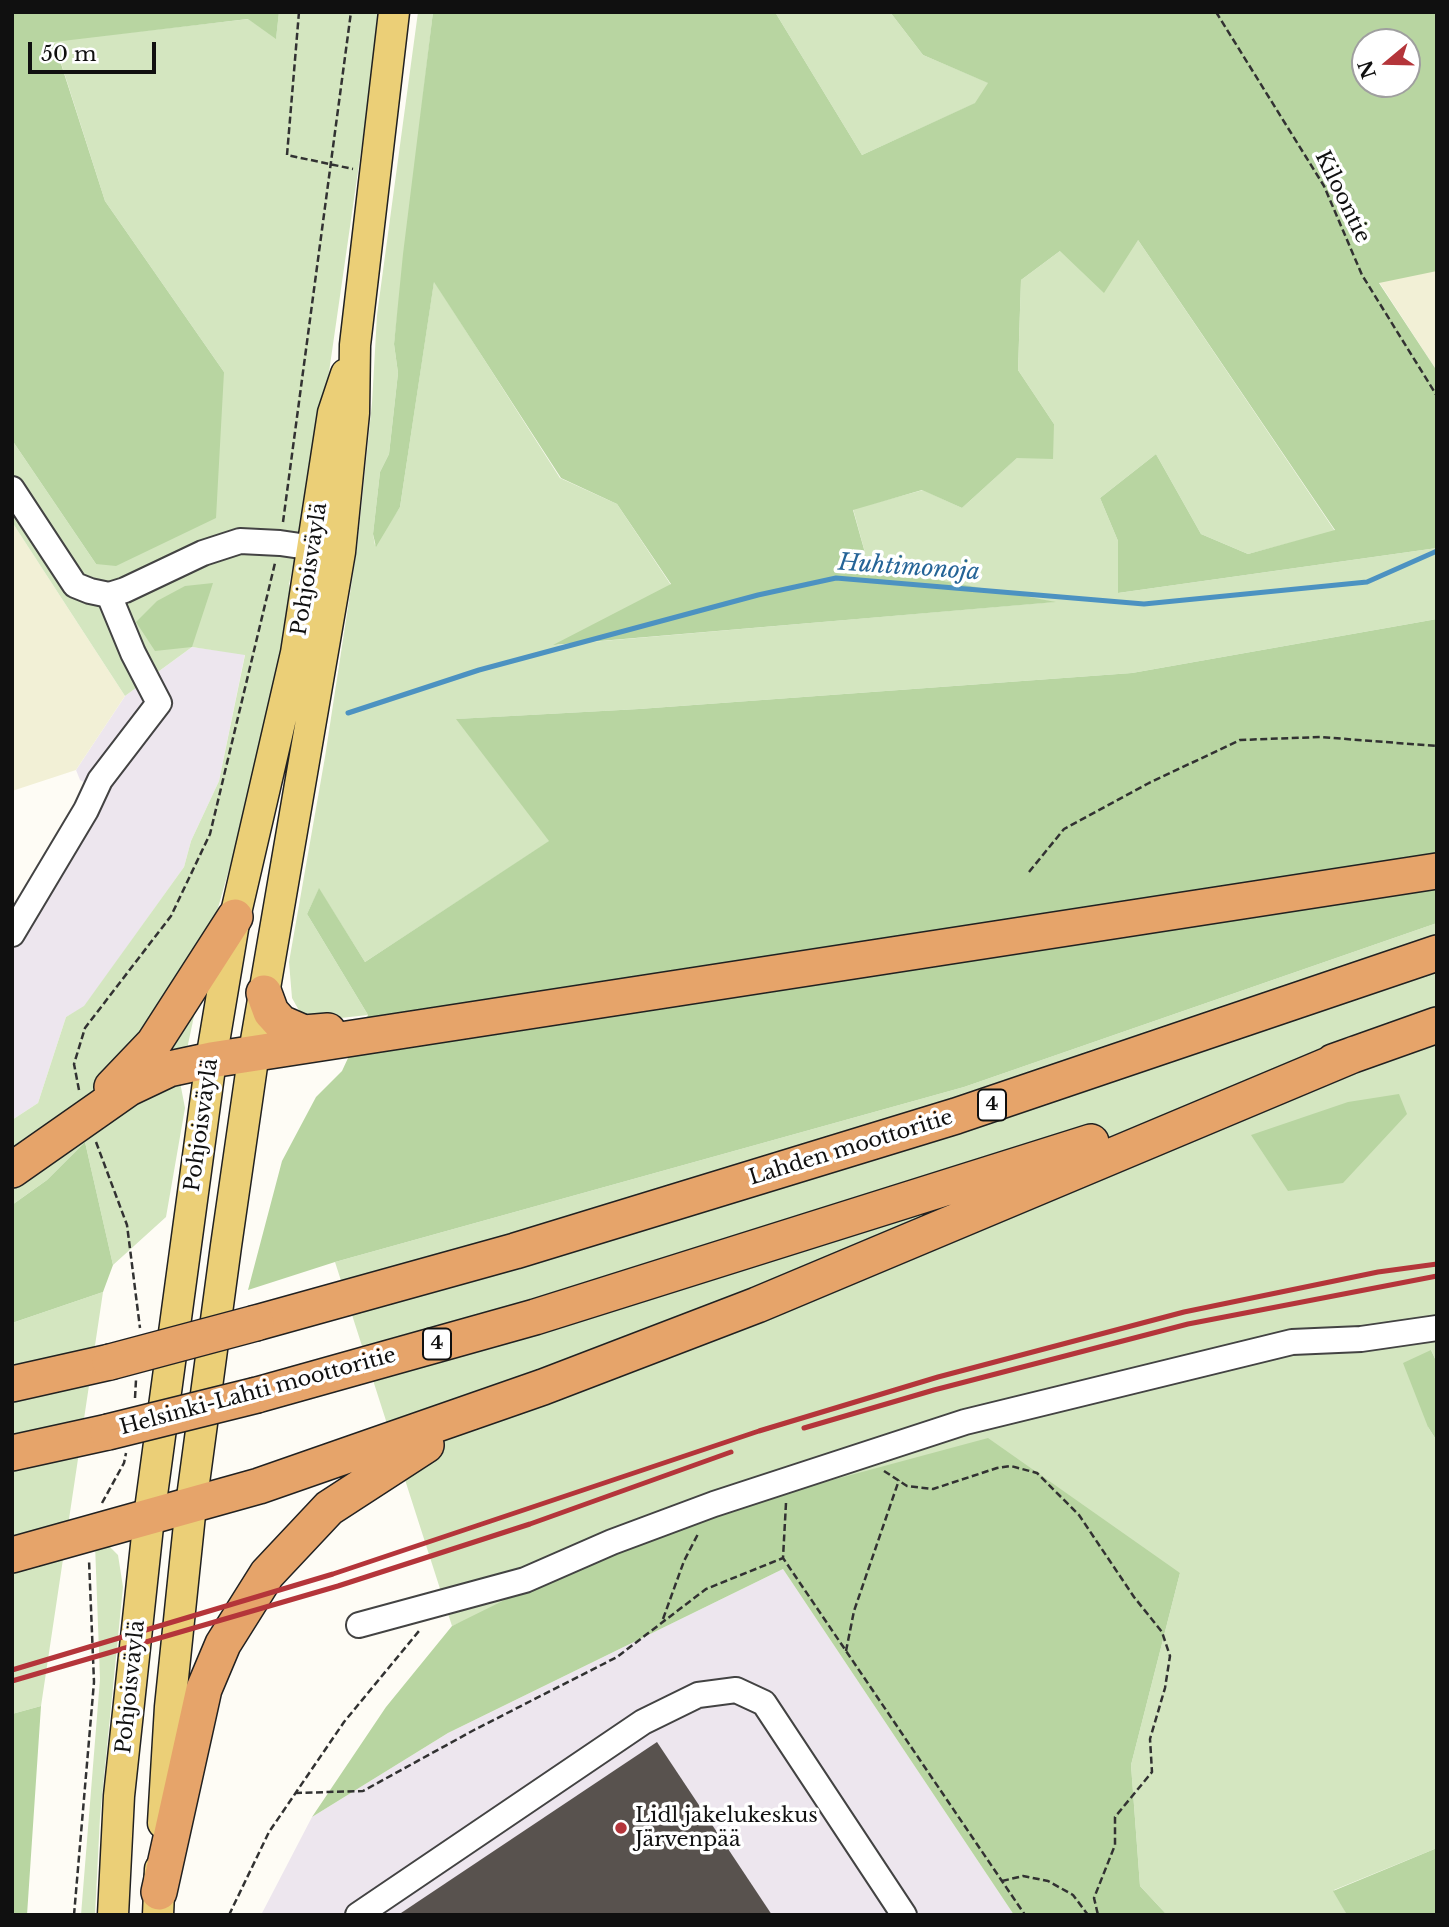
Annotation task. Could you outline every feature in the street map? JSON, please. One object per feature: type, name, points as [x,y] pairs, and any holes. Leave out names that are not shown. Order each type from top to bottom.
[{"type":"highway","points":[[12,1170],[129,1088],[169,1069],[211,1060],[1437,871]]},
{"type":"highway","points":[[54,1138],[137,1064],[154,1044],[235,917]]},
{"type":"highway","name":"Lahden moottoritie","points":[[124,1368],[256,1323],[542,1243],[1042,1089],[1437,953]]},
{"type":"highway","points":[[264,993],[271,1012],[281,1023],[304,1033],[334,1030],[362,1035]]},
{"type":"highway","name":"4","points":[[1356,1054],[1437,1025]]},
{"type":"highway","points":[[12,1555],[284,1477],[543,1387],[757,1305],[1356,1054]]},
{"type":"highway","name":"Helsinki-Lahti moottoritie","points":[[12,1453],[122,1431],[582,1302],[976,1180],[1356,1054]]},
{"type":"highway","name":"4","points":[[12,1384],[124,1368]]},
{"type":"highway","points":[[158,1903],[204,1689],[223,1644],[267,1574],[329,1508],[380,1472],[426,1445],[543,1387]]},
{"type":"main road","name":"Pohjoisväylä","points":[[158,1903],[170,1707],[191,1505],[327,550],[334,413],[355,345],[394,12]]},
{"type":"main road","name":"Pohjoisväylä","points":[[377,174],[402,12]]},
{"type":"main road","name":"Pohjoisväylä","points":[[113,1915],[119,1796],[149,1517],[211,1060],[235,917],[296,653],[327,550]]},
{"type":"lane","points":[[12,489],[75,585],[109,594],[203,552],[240,541],[327,550]]},
{"type":"lane","points":[[12,934],[86,810],[100,780],[159,703],[133,653],[109,594]]},
{"type":"lane","points":[[359,1625],[524,1580],[714,1504],[965,1422],[1292,1342],[1361,1339],[1437,1328]]},
{"type":"lane","points":[[358,1915],[643,1722],[698,1695],[736,1690],[764,1703],[904,1915]]},
{"type":"path","points":[[299,12],[287,155],[330,164]]},
{"type":"path","points":[[79,1092],[74,1064],[85,1028],[171,916],[210,834],[279,543],[351,12]]},
{"type":"path","name":"Kiloontie","points":[[1216,12],[1324,186],[1362,275],[1437,396]]},
{"type":"path","points":[[1028,872],[1064,829],[1149,783],[1240,740],[1320,737],[1437,746]]},
{"type":"path","points":[[95,1141],[127,1225],[139,1338]]},
{"type":"path","points":[[101,1506],[124,1463],[124,1368]]},
{"type":"path","points":[[867,1454],[907,1486],[933,1489],[997,1468],[1011,1466],[1037,1472],[1079,1515],[1134,1597],[1162,1632],[1170,1656],[1166,1688],[1150,1739],[1152,1772],[1115,1817],[1115,1845],[1094,1898],[1098,1915]]},
{"type":"path","points":[[787,1480],[783,1558],[1025,1915]]},
{"type":"path","points":[[846,1652],[854,1611],[899,1480]]},
{"type":"path","points":[[663,1619],[684,1561],[714,1504]]},
{"type":"path","points":[[295,1793],[363,1791],[474,1730],[617,1657],[663,1619],[706,1589],[783,1558]]},
{"type":"path","points":[[74,1915],[94,1682],[89,1560]]},
{"type":"path","points":[[229,1915],[269,1832],[295,1793],[344,1722],[444,1602]]},
{"type":"path","points":[[1002,1881],[1023,1876],[1048,1881],[1073,1895],[1088,1915]]},
{"type":"shaded area","points":[[1437,270],[1437,371],[1379,282]]},
{"type":"shaded area","points":[[12,522],[125,696],[76,770],[12,791]]},
{"type":"shaded area","points":[[192,647],[245,654],[219,781],[191,841],[184,867],[84,1007],[66,1017],[38,1103],[12,1120],[12,951],[108,796],[80,780],[76,770],[125,696]]},
{"type":"shaded area","points":[[783,1569],[1014,1915],[261,1915],[312,1817],[448,1733]]},
{"type":"green space","points":[[12,12],[279,12],[276,39],[248,19],[54,42],[105,201],[224,372],[216,518],[116,566],[96,564],[12,440]]},
{"type":"green space","points":[[279,12],[381,12],[314,476],[289,584],[293,602],[238,838],[214,922],[180,1082],[185,1108],[166,1217],[113,1265],[85,1142],[47,1180],[12,1205],[12,1120],[38,1103],[66,1017],[84,1006],[184,867],[191,841],[219,781],[245,655],[192,647],[125,696],[12,522],[12,440],[96,564],[224,372],[105,201],[54,41],[249,19],[276,38]]},
{"type":"green space","points":[[418,12],[433,12],[394,344],[398,373],[389,454],[380,472],[373,534],[375,545],[400,507],[434,281],[560,478],[617,504],[671,585],[556,645],[1053,602],[869,567],[853,509],[923,490],[962,508],[1054,424],[1018,370],[1021,280],[1060,251],[1138,240],[1335,531],[1248,554],[1201,534],[1156,454],[1100,498],[1118,541],[1118,593],[1437,548],[1437,619],[1132,673],[639,709],[457,719],[550,841],[365,962],[319,889],[307,914],[368,1015],[313,1021],[301,1014],[292,998],[289,962],[325,757],[357,548],[372,403],[377,315]]},
{"type":"green space","points":[[433,12],[775,12],[862,155],[975,103],[988,83],[923,55],[890,12],[1437,12],[1437,271],[1379,283],[1437,371],[1437,548],[1118,593],[1118,541],[1100,498],[1156,454],[1201,534],[1248,554],[1335,530],[1138,240],[1104,293],[1060,251],[1021,280],[1018,370],[1054,424],[1053,459],[1017,458],[962,508],[922,490],[853,510],[869,567],[1056,602],[553,645],[671,584],[617,504],[561,478],[434,282],[400,507],[376,547],[373,534],[380,472],[389,454],[398,373],[394,344]]},
{"type":"green space","points":[[775,12],[890,12],[923,55],[989,83],[976,103],[862,155]]},
{"type":"green space","points":[[213,583],[192,647],[155,651],[136,622],[157,601],[185,586]]},
{"type":"green space","points":[[1437,619],[1437,923],[964,1087],[335,1262],[248,1290],[282,1161],[316,1097],[342,1071],[368,1015],[307,914],[319,888],[365,962],[549,841],[456,719],[639,709],[1132,673]]},
{"type":"green space","points":[[1437,923],[1437,1363],[1431,1350],[1428,1427],[1437,1441],[1437,1848],[1334,1890],[1347,1915],[1167,1915],[1140,1886],[1131,1765],[1180,1573],[732,1507],[452,1626],[335,1262],[964,1087]]},
{"type":"green space","points":[[1399,1094],[1407,1114],[1343,1183],[1288,1191],[1251,1135],[1348,1102]]},
{"type":"green space","points":[[85,1142],[113,1265],[103,1292],[12,1323],[12,1205],[47,1180]]},
{"type":"green space","points":[[103,1292],[41,1706],[12,1714],[12,1323]]},
{"type":"green space","points":[[1431,1350],[1437,1363],[1437,1441],[1428,1427],[1403,1363]]},
{"type":"green space","points":[[988,1438],[1180,1573],[1131,1765],[1140,1886],[1167,1915],[1014,1915],[783,1569],[448,1733],[312,1817],[386,1707],[452,1626],[539,1583],[732,1507]]},
{"type":"green space","points":[[95,1544],[107,1544],[118,1555],[123,1587],[100,1817],[95,1915],[81,1915],[100,1679]]},
{"type":"green space","points":[[41,1706],[27,1915],[12,1915],[12,1714]]},
{"type":"green space","points":[[1437,1848],[1437,1915],[1347,1915],[1333,1891]]},
{"type":"building","name":"Lidl jakelukeskus Järvenpää","points":[[657,1742],[772,1915],[398,1915]]},
{"type":"waterway","name":"Huhtimonoja","points":[[348,713],[479,670],[758,595],[836,578],[1144,604],[1367,582],[1437,551]]},
{"type":"railway","points":[[12,1670],[333,1574],[759,1431],[938,1377],[1184,1312],[1378,1272],[1437,1264]]},
{"type":"railway","points":[[804,1428],[934,1390],[1188,1324],[1437,1276]]},
{"type":"railway","points":[[12,1681],[338,1586],[530,1524],[731,1452]]},
{"type":"place","name":"Lidl jakelukeskus Järvenpää","points":[[621,1828]]}]
